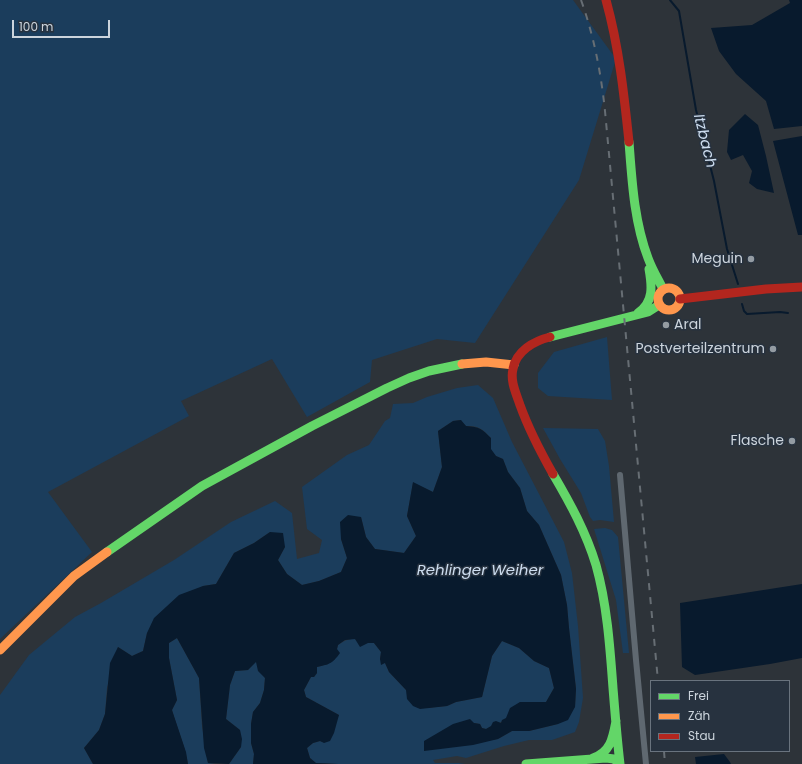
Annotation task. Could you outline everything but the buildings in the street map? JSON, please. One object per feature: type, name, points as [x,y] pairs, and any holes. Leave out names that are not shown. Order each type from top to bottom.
[{"type":"main road","points":[[606,0],[620,58],[633,194],[637,218],[652,268],[663,289]]},
{"type":"main road","points":[[631,316],[646,307],[652,291],[652,280],[647,253]]},
{"type":"main road","points":[[680,299],[766,289],[802,287]]},
{"type":"main road","points":[[667,288],[675,289],[678,292],[680,299],[680,303],[674,309],[666,310],[659,305],[657,298],[658,294],[663,289],[667,288]]},
{"type":"main road","points":[[619,764],[609,643],[598,573],[588,540],[574,509],[535,442],[520,405],[512,375],[514,364],[519,355],[529,345],[536,341],[648,312],[659,305]]},
{"type":"main road","points":[[0,650],[74,576],[202,486],[333,416],[409,378],[429,371],[459,364],[486,362],[514,364]]},
{"type":"main road","points":[[591,759],[602,755],[608,748],[616,721]]},
{"type":"main road","points":[[526,764],[606,758],[614,759],[619,764]]},
{"type":"street","points":[[620,475],[646,764]]},
{"type":"shaded area","points":[[0,0],[573,0],[616,59],[579,180],[475,343],[437,339],[372,360],[370,382],[307,417],[272,359],[181,401],[189,416],[48,492],[92,552],[0,639]]},
{"type":"shaded area","points":[[607,337],[612,400],[548,396],[538,388],[538,373],[554,352]]},
{"type":"shaded area","points":[[478,385],[493,398],[512,442],[564,542],[572,573],[578,626],[583,698],[579,722],[575,732],[552,740],[529,740],[466,758],[457,756],[433,760],[435,763],[465,764],[338,764],[316,763],[310,758],[307,748],[313,743],[320,741],[322,742],[339,715],[306,697],[304,690],[311,677],[314,677],[317,673],[317,667],[328,664],[338,645],[352,639],[374,643],[381,652],[380,659],[385,663],[389,672],[406,690],[427,708],[447,706],[456,702],[482,697],[492,656],[502,641],[519,648],[534,661],[549,668],[554,688],[546,702],[520,702],[504,720],[498,724],[486,729],[482,728],[480,724],[474,723],[425,741],[424,750],[498,739],[512,731],[529,731],[558,724],[575,707],[576,688],[567,605],[561,575],[539,525],[527,511],[520,488],[508,472],[503,459],[496,456],[490,449],[491,438],[480,429],[466,426],[460,420],[453,421],[438,431],[442,467],[433,492],[413,483],[407,516],[416,536],[404,553],[375,549],[366,537],[361,517],[341,539],[347,558],[341,572],[319,581],[302,585],[287,574],[278,560],[285,547],[270,532],[254,543],[234,553],[216,584],[203,586],[147,633],[143,651],[132,656],[118,647],[107,688],[105,714],[99,730],[84,748],[93,764],[0,764],[0,695],[29,655],[75,617],[174,560],[231,522],[275,501],[292,513],[297,559],[319,553],[322,540],[307,529],[302,487],[347,455],[369,445],[385,421],[390,418],[393,404],[413,403],[457,388]]},
{"type":"shaded area","points":[[543,428],[598,429],[605,441],[609,466],[614,522],[600,520],[593,521],[581,493]]},
{"type":"shaded area","points":[[605,528],[612,530],[618,537],[629,653],[623,653],[616,600],[594,529]]},
{"type":"shaded area","points":[[177,638],[199,678],[202,726],[208,763],[215,764],[188,764],[172,710],[177,700],[169,658],[169,643]]},
{"type":"shaded area","points":[[256,661],[265,678],[264,690],[260,703],[253,712],[251,724],[251,743],[254,754],[253,764],[229,764],[241,747],[240,730],[226,719],[230,685],[235,671],[248,670]]},
{"type":"water","points":[[789,0],[802,0],[802,126],[774,129],[766,101],[736,74],[719,51],[711,28],[752,25],[790,3]]},
{"type":"water","points":[[745,114],[758,125],[774,193],[757,189],[749,183],[752,171],[743,155],[731,160],[727,152],[729,130]]},
{"type":"water","points":[[802,136],[802,235],[798,235],[773,141]]},
{"type":"water","name":"Rehlinger Weiher","points":[[461,420],[466,426],[480,429],[491,438],[491,449],[496,456],[503,459],[508,472],[520,488],[527,511],[539,525],[561,575],[567,605],[576,689],[575,707],[568,720],[529,731],[512,731],[498,739],[473,745],[424,751],[424,741],[453,724],[470,719],[474,723],[480,724],[482,728],[486,729],[491,726],[493,722],[496,721],[501,723],[502,720],[506,718],[510,708],[520,702],[546,702],[554,688],[549,668],[534,661],[519,648],[502,641],[492,656],[482,697],[456,702],[447,706],[420,709],[413,706],[407,699],[406,690],[389,672],[385,663],[381,665],[381,652],[374,643],[368,643],[360,647],[355,639],[345,640],[338,645],[337,649],[340,653],[337,657],[330,663],[317,667],[317,673],[314,677],[311,677],[304,690],[306,697],[339,715],[330,741],[324,743],[320,741],[313,743],[307,748],[310,758],[316,763],[338,764],[253,764],[254,754],[251,743],[251,724],[253,712],[260,703],[264,690],[265,678],[258,671],[256,662],[248,670],[235,671],[230,685],[226,719],[240,730],[242,739],[241,747],[229,764],[208,763],[204,748],[199,678],[177,638],[169,643],[169,658],[177,700],[172,710],[186,752],[188,764],[93,764],[84,748],[99,730],[105,714],[110,663],[118,647],[132,656],[143,651],[147,633],[154,618],[179,595],[203,586],[216,584],[234,553],[254,543],[270,532],[283,533],[285,547],[278,560],[287,574],[302,585],[319,581],[341,572],[347,558],[341,539],[340,522],[348,515],[361,517],[366,537],[375,549],[404,553],[416,536],[407,516],[413,482],[433,492],[442,467],[438,431],[453,421]]},
{"type":"water","points":[[802,584],[802,658],[695,675],[682,667],[680,603]]},
{"type":"water","points":[[724,754],[731,764],[696,764],[695,757]]},
{"type":"waterway","name":"Itzbach","points":[[670,0],[679,11],[696,110],[714,181],[727,249],[738,284]]},
{"type":"waterway","name":"Itzbach","points":[[742,304],[744,311],[747,314],[788,313]]},
{"type":"railway","points":[[581,0],[590,27],[605,111],[658,680]]},
{"type":"railway","points":[[664,752],[665,764]]},
{"type":"traffic: fast","points":[[629,142],[634,201],[643,244],[653,270],[663,289]]},
{"type":"traffic: fast","points":[[638,313],[647,304],[651,293],[649,269]]},
{"type":"traffic: fast","points":[[550,337],[648,312],[659,305]]},
{"type":"traffic: fast","points":[[107,552],[202,486],[312,426],[409,378],[429,371],[462,364]]},
{"type":"traffic: fast","points":[[553,474],[582,529],[592,553],[600,580],[608,626],[620,764]]},
{"type":"traffic: fast","points":[[593,758],[604,752],[607,748],[612,738],[616,721]]},
{"type":"traffic: fast","points":[[526,764],[606,758],[614,759],[619,764]]},
{"type":"traffic: slow","points":[[669,288],[677,291],[680,299],[677,307],[669,310],[661,307],[658,299],[661,291],[669,288]]},
{"type":"traffic: slow","points":[[462,364],[486,362],[514,365]]},
{"type":"traffic: slow","points":[[0,650],[74,576],[107,552]]},
{"type":"traffic: jam","points":[[606,0],[618,53],[629,142]]},
{"type":"traffic: jam","points":[[680,299],[766,289],[802,287]]},
{"type":"traffic: jam","points":[[550,337],[532,344],[522,352],[515,363],[512,378],[515,392],[527,423],[553,474]]},
{"type":"place","name":"Meguin","points":[[751,259]]},
{"type":"place","name":"Aral","points":[[666,325]]},
{"type":"place","name":"Postverteilzentrum","points":[[773,349]]},
{"type":"place","name":"Flasche","points":[[792,441]]}]
